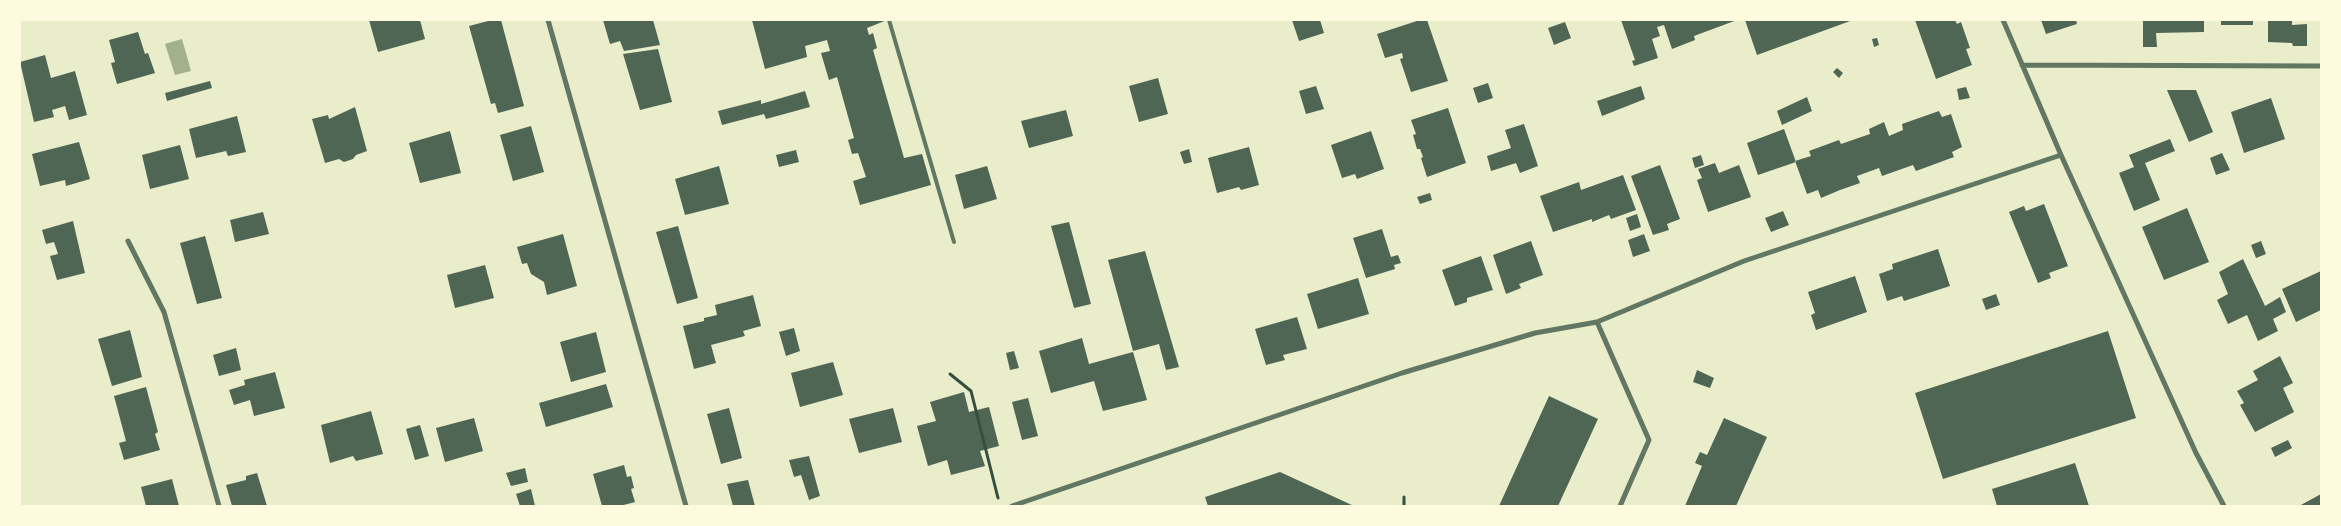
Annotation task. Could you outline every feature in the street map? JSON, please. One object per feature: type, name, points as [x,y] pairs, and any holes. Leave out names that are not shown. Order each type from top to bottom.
[{"type":"street","points":[[548,20],[686,506]]},
{"type":"street","points":[[2003,20],[2061,155],[2196,453],[2224,506]]},
{"type":"street","points":[[2022,65],[2321,66]]},
{"type":"street","points":[[1012,506],[1402,373],[1535,333],[1597,322],[1744,261],[2061,155]]},
{"type":"street","points":[[128,241],[164,312],[219,506]]},
{"type":"street","points":[[1597,322],[1649,440],[1620,506]]},
{"type":"lane","points":[[889,20],[954,242]]},
{"type":"path","points":[[950,374],[971,391],[1000,506]]},
{"type":"path","points":[[1404,497],[1404,506]]},
{"type":"shaded area","points":[[182,39],[191,71],[175,75],[165,44]]},
{"type":"building","points":[[369,20],[420,20],[425,39],[378,52]]},
{"type":"building","points":[[492,20],[501,20],[524,106],[498,113],[495,103],[491,104],[469,26]]},
{"type":"building","points":[[603,20],[653,20],[660,45],[624,51],[620,41],[610,44]]},
{"type":"building","points":[[752,20],[887,20],[867,28],[869,35],[873,33],[877,48],[873,50],[904,158],[922,154],[931,185],[860,205],[853,181],[866,177],[858,153],[852,154],[848,140],[854,138],[837,77],[829,80],[821,53],[830,51],[827,40],[805,46],[807,57],[765,69]]},
{"type":"building","points":[[1292,20],[1320,20],[1324,33],[1299,41]]},
{"type":"building","points":[[1420,20],[1427,20],[1448,81],[1411,92],[1400,59],[1403,58],[1402,53],[1385,58],[1377,34]]},
{"type":"building","points":[[1621,20],[1737,20],[1694,36],[1695,40],[1672,49],[1664,25],[1657,27],[1660,36],[1652,39],[1658,58],[1634,66],[1632,61],[1635,60]]},
{"type":"building","points":[[1745,20],[1853,20],[1757,55]]},
{"type":"building","points":[[1915,20],[1955,20],[1957,24],[1961,22],[1970,48],[1966,49],[1972,65],[1936,79]]},
{"type":"building","points":[[2041,20],[2076,20],[2077,24],[2046,34]]},
{"type":"building","points":[[2143,20],[2204,20],[2204,32],[2156,33],[2157,47],[2143,47]]},
{"type":"building","points":[[2221,20],[2253,20],[2253,25],[2221,25]]},
{"type":"building","points":[[2268,20],[2292,20],[2292,25],[2307,24],[2307,46],[2268,42]]},
{"type":"building","points":[[1565,22],[1571,38],[1554,45],[1548,28]]},
{"type":"building","points":[[138,32],[145,54],[148,53],[155,73],[117,84],[111,63],[115,62],[109,40]]},
{"type":"building","points":[[1877,38],[1879,45],[1874,47],[1872,39]]},
{"type":"building","points":[[658,49],[672,102],[640,110],[623,54]]},
{"type":"building","points":[[45,55],[51,78],[75,71],[87,115],[69,120],[65,106],[52,110],[54,117],[34,122],[20,62]]},
{"type":"building","points":[[1837,68],[1843,73],[1839,78],[1833,72]]},
{"type":"building","points":[[1158,78],[1168,114],[1139,122],[1129,86]]},
{"type":"building","points":[[210,81],[212,88],[167,101],[165,93]]},
{"type":"building","points":[[1488,83],[1493,98],[1478,103],[1473,88]]},
{"type":"building","points":[[1316,86],[1324,109],[1306,114],[1299,91]]},
{"type":"building","points":[[1641,86],[1645,99],[1602,116],[1597,101]]},
{"type":"building","points":[[1966,87],[1970,98],[1959,100],[1957,89]]},
{"type":"building","points":[[2167,90],[2196,90],[2213,132],[2189,142]]},
{"type":"building","points":[[805,91],[810,107],[766,119],[764,114],[722,125],[718,111],[761,100],[761,104]]},
{"type":"building","points":[[1807,97],[1812,111],[1782,125],[1777,111]]},
{"type":"building","points":[[2271,98],[2285,139],[2244,153],[2231,112]]},
{"type":"building","points":[[355,107],[367,151],[344,162],[339,159],[325,163],[312,119],[328,115],[329,119]]},
{"type":"building","points":[[1448,108],[1466,163],[1427,177],[1421,158],[1423,157],[1420,149],[1417,149],[1413,135],[1416,134],[1411,120]]},
{"type":"building","points":[[1066,110],[1073,136],[1029,148],[1021,121]]},
{"type":"building","points":[[1939,111],[1942,117],[1951,114],[1962,147],[1952,152],[1954,157],[1916,171],[1913,165],[1882,176],[1879,168],[1857,176],[1860,183],[1821,198],[1818,190],[1807,194],[1795,161],[1811,156],[1809,151],[1839,140],[1841,144],[1870,134],[1869,129],[1884,122],[1889,136],[1903,130],[1902,124]]},
{"type":"building","points":[[237,116],[246,152],[228,156],[226,151],[196,158],[189,129]]},
{"type":"building","points":[[1524,124],[1538,166],[1520,173],[1516,163],[1491,171],[1487,156],[1511,148],[1505,130]]},
{"type":"building","points":[[531,126],[544,172],[513,181],[500,135]]},
{"type":"building","points":[[1784,129],[1796,162],[1758,175],[1747,143]]},
{"type":"building","points":[[450,131],[461,173],[420,183],[409,143]]},
{"type":"building","points":[[1371,131],[1384,169],[1357,179],[1355,174],[1342,178],[1331,145]]},
{"type":"building","points":[[2170,139],[2175,151],[2145,163],[2160,200],[2134,211],[2119,173],[2134,167],[2129,155]]},
{"type":"building","points":[[79,142],[90,179],[66,186],[65,180],[40,186],[32,154]]},
{"type":"building","points":[[180,145],[189,179],[150,189],[142,155]]},
{"type":"building","points":[[1249,147],[1259,185],[1241,190],[1239,187],[1217,193],[1208,158]]},
{"type":"building","points":[[1189,149],[1192,162],[1184,164],[1180,152]]},
{"type":"building","points":[[796,150],[799,162],[779,167],[776,155]]},
{"type":"building","points":[[2222,153],[2230,170],[2216,175],[2210,158]]},
{"type":"building","points":[[1701,155],[1704,165],[1695,168],[1692,158]]},
{"type":"building","points":[[1715,163],[1719,173],[1739,165],[1751,197],[1708,212],[1697,180],[1702,178],[1698,169]]},
{"type":"building","points":[[1660,165],[1680,219],[1667,224],[1669,230],[1653,235],[1631,176]]},
{"type":"building","points":[[719,166],[729,204],[685,215],[675,179]]},
{"type":"building","points":[[987,166],[997,199],[964,209],[955,175]]},
{"type":"building","points":[[1623,175],[1636,210],[1611,219],[1609,215],[1592,222],[1592,219],[1553,232],[1540,196],[1579,182],[1581,190]]},
{"type":"building","points":[[1430,193],[1432,200],[1420,204],[1417,197]]},
{"type":"building","points":[[2044,204],[2068,266],[2049,273],[2051,278],[2038,283],[2009,212],[2024,206],[2026,211]]},
{"type":"building","points":[[2187,208],[2209,262],[2164,280],[2142,227]]},
{"type":"building","points":[[1783,211],[1789,225],[1771,232],[1765,218]]},
{"type":"building","points":[[263,212],[269,234],[235,242],[230,220]]},
{"type":"building","points":[[1637,214],[1641,227],[1630,231],[1626,218]]},
{"type":"building","points":[[73,221],[85,273],[57,280],[50,256],[58,254],[54,242],[46,244],[42,230]]},
{"type":"building","points":[[1069,222],[1091,304],[1074,308],[1051,226]]},
{"type":"building","points":[[678,226],[698,298],[677,304],[656,232]]},
{"type":"building","points":[[1382,229],[1391,257],[1398,255],[1401,263],[1394,265],[1395,269],[1366,278],[1353,238]]},
{"type":"building","points":[[563,234],[577,286],[547,295],[544,282],[531,274],[527,263],[522,264],[517,247]]},
{"type":"building","points":[[1644,234],[1650,251],[1633,257],[1628,240]]},
{"type":"building","points":[[205,236],[222,298],[197,304],[180,243]]},
{"type":"building","points":[[1531,241],[1543,275],[1519,284],[1521,288],[1506,294],[1493,255]]},
{"type":"building","points":[[2261,241],[2266,254],[2256,258],[2251,245]]},
{"type":"building","points":[[1938,249],[1950,286],[1904,301],[1902,296],[1887,301],[1879,274],[1893,269],[1892,264]]},
{"type":"building","points":[[1145,251],[1179,367],[1166,370],[1159,344],[1133,351],[1108,260]]},
{"type":"building","points":[[1481,256],[1493,290],[1467,298],[1467,302],[1455,306],[1442,270]]},
{"type":"building","points":[[2243,259],[2265,306],[2280,297],[2286,312],[2273,319],[2278,331],[2258,341],[2247,315],[2228,324],[2217,300],[2228,294],[2219,272]]},
{"type":"building","points":[[485,265],[494,298],[455,308],[447,275]]},
{"type":"building","points":[[2321,271],[2321,310],[2296,322],[2282,289]]},
{"type":"building","points":[[1855,276],[1867,312],[1816,330],[1811,315],[1815,313],[1808,292]]},
{"type":"building","points":[[1358,278],[1369,314],[1318,329],[1307,294]]},
{"type":"building","points":[[1996,294],[2000,305],[1986,310],[1982,299]]},
{"type":"building","points":[[753,295],[761,326],[743,331],[745,336],[711,345],[716,363],[694,369],[683,326],[704,321],[704,318],[717,315],[715,305]]},
{"type":"building","points":[[1297,317],[1307,349],[1283,355],[1285,360],[1266,365],[1255,329]]},
{"type":"building","points":[[794,328],[800,351],[786,356],[779,332]]},
{"type":"building","points":[[130,330],[142,377],[112,386],[98,339]]},
{"type":"building","points":[[2108,331],[2136,418],[1943,479],[1915,393]]},
{"type":"building","points":[[596,332],[606,372],[571,382],[560,342]]},
{"type":"building","points":[[1082,338],[1089,364],[1133,352],[1147,400],[1103,411],[1094,381],[1051,393],[1039,351]]},
{"type":"building","points":[[236,348],[241,370],[219,376],[213,355]]},
{"type":"building","points":[[1014,351],[1019,368],[1010,370],[1006,353]]},
{"type":"building","points":[[2280,356],[2293,383],[2283,388],[2294,412],[2255,432],[2240,405],[2244,403],[2237,391],[2258,380],[2253,371]]},
{"type":"building","points":[[833,362],[843,395],[800,407],[791,373]]},
{"type":"building","points":[[1697,370],[1714,378],[1710,388],[1693,382]]},
{"type":"building","points":[[275,372],[285,408],[254,416],[250,400],[234,405],[229,390],[245,385],[244,380]]},
{"type":"building","points":[[606,384],[613,407],[546,427],[539,403]]},
{"type":"building","points":[[146,387],[158,432],[155,434],[160,450],[124,460],[119,443],[126,441],[114,396]]},
{"type":"building","points":[[964,392],[969,412],[989,407],[999,446],[980,451],[985,466],[951,475],[947,460],[928,466],[917,426],[936,421],[930,402]]},
{"type":"building","points":[[1549,396],[1598,419],[1558,506],[1499,506]]},
{"type":"building","points":[[1028,398],[1038,436],[1022,440],[1012,402]]},
{"type":"building","points":[[729,408],[742,458],[721,464],[707,414]]},
{"type":"building","points":[[893,408],[902,442],[859,453],[849,419]]},
{"type":"building","points":[[371,411],[383,454],[356,461],[353,456],[330,463],[321,425]]},
{"type":"building","points":[[474,418],[483,451],[445,462],[436,428]]},
{"type":"building","points":[[1724,418],[1767,437],[1736,506],[1685,506],[1702,466],[1695,463],[1700,452],[1707,455]]},
{"type":"building","points":[[420,425],[429,456],[415,460],[406,429]]},
{"type":"building","points":[[2288,440],[2292,448],[2275,457],[2271,448]]},
{"type":"building","points":[[809,456],[820,496],[809,500],[801,475],[794,477],[789,460]]},
{"type":"building","points":[[2075,463],[2089,506],[1997,506],[1992,489]]},
{"type":"building","points":[[624,465],[627,477],[631,476],[634,488],[631,489],[635,502],[620,506],[602,506],[593,474]]},
{"type":"building","points":[[525,468],[528,482],[511,486],[506,473]]},
{"type":"building","points":[[1280,472],[1354,506],[1208,506],[1205,497]]},
{"type":"building","points":[[257,473],[267,506],[232,506],[226,485],[246,480],[246,476]]},
{"type":"building","points":[[172,479],[179,506],[146,506],[141,487]]},
{"type":"building","points":[[748,480],[755,506],[733,506],[727,484]]},
{"type":"building","points":[[531,489],[535,506],[520,506],[516,494]]},
{"type":"building","points":[[2321,494],[2321,506],[2299,506]]}]
